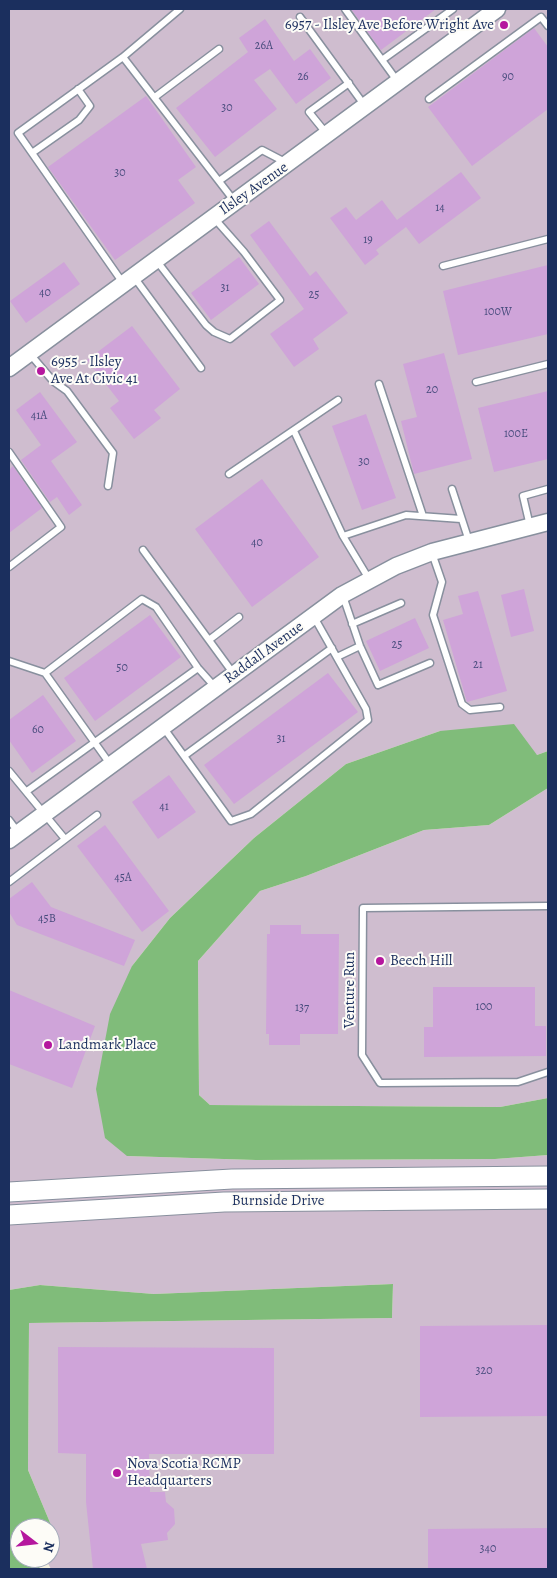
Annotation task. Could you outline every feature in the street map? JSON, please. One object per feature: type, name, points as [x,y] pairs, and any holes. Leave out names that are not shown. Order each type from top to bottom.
[{"type":"main road","name":"Burnside Drive","points":[[9,1192],[232,1180],[548,1176]]},
{"type":"main road","name":"Burnside Drive","points":[[9,1216],[224,1202],[548,1199]]},
{"type":"street","name":"Ilsley Avenue","points":[[9,368],[498,9]]},
{"type":"street","name":"Raddall Avenue","points":[[14,837],[110,764],[342,595],[369,580],[432,552],[548,522]]},
{"type":"lane","points":[[180,9],[123,57],[18,133],[128,280],[201,368]]},
{"type":"lane","points":[[345,9],[398,83]]},
{"type":"lane","points":[[382,60],[452,9]]},
{"type":"lane","points":[[300,17],[365,107]]},
{"type":"lane","points":[[429,99],[541,17],[548,26]]},
{"type":"lane","points":[[155,97],[219,48]]},
{"type":"lane","points":[[123,57],[235,203]]},
{"type":"lane","points":[[328,135],[309,112],[349,83]]},
{"type":"lane","points":[[32,153],[79,120],[90,106],[78,89]]},
{"type":"lane","points":[[219,180],[262,150],[289,164]]},
{"type":"lane","points":[[155,259],[206,325],[214,332],[230,338],[280,300],[244,252],[213,218]]},
{"type":"lane","points":[[443,266],[548,239]]},
{"type":"lane","points":[[29,353],[53,381],[67,391],[113,453],[108,486]]},
{"type":"lane","points":[[476,382],[548,364]]},
{"type":"lane","points":[[379,384],[423,516]]},
{"type":"lane","points":[[228,474],[338,400]]},
{"type":"lane","points":[[294,431],[343,536],[369,580]]},
{"type":"lane","points":[[9,452],[62,527],[9,567]]},
{"type":"lane","points":[[452,489],[469,542]]},
{"type":"lane","points":[[530,526],[523,496],[548,489]]},
{"type":"lane","points":[[343,536],[406,515],[461,519]]},
{"type":"lane","points":[[143,550],[233,674]]},
{"type":"lane","points":[[432,552],[442,582],[433,615],[462,704],[470,710],[500,707]]},
{"type":"lane","points":[[342,595],[360,646],[378,686],[430,663]]},
{"type":"lane","points":[[45,673],[142,599],[156,607],[198,668],[215,687]]},
{"type":"lane","points":[[352,624],[401,602]]},
{"type":"lane","points":[[209,640],[239,617]]},
{"type":"lane","points":[[162,726],[231,821],[251,814],[368,720],[366,709],[314,617]]},
{"type":"lane","points":[[337,657],[360,646]]},
{"type":"lane","points":[[184,756],[332,648]]},
{"type":"lane","points":[[9,661],[45,673],[110,764]]},
{"type":"lane","points":[[27,791],[198,668]]},
{"type":"lane","points":[[9,770],[65,839]]},
{"type":"lane","points":[[9,882],[97,814]]},
{"type":"lane","points":[[9,820],[14,837]]},
{"type":"lane","name":"Venture Run","points":[[548,906],[363,908],[362,1045],[362,1055],[380,1083],[518,1082],[548,1072]]},
{"type":"shaded area","points":[[9,9],[548,9],[548,751],[537,755],[440,731],[346,764],[254,838],[170,918],[132,966],[127,1156],[256,1160],[495,1159],[548,1155],[548,1569],[51,1569],[60,1568],[60,1518],[48,1518],[28,1470],[29,1323],[392,1318],[393,1284],[154,1294],[40,1285],[9,1290]]},
{"type":"shaded area","points":[[548,788],[548,1098],[500,1107],[210,1105],[199,1095],[198,961],[260,891],[306,876],[424,830],[489,825]]},
{"type":"green space","points":[[514,724],[537,755],[548,751],[548,788],[489,825],[424,830],[306,876],[260,891],[198,961],[199,1095],[210,1105],[500,1107],[548,1098],[548,1155],[495,1159],[256,1160],[127,1156],[105,1138],[96,1089],[110,1014],[132,966],[170,918],[254,838],[346,764],[440,731]]},
{"type":"green space","points":[[393,1284],[392,1318],[29,1323],[28,1470],[48,1518],[10,1518],[10,1568],[39,1568],[9,1569],[9,1290],[40,1285],[154,1294]]},
{"type":"building","points":[[351,9],[436,9],[381,50]]},
{"type":"building","points":[[265,19],[294,61],[310,49],[331,78],[296,104],[270,69],[254,80],[277,109],[215,157],[176,108],[248,52],[239,38]]},
{"type":"building","points":[[534,28],[548,47],[548,109],[472,166],[428,107]]},
{"type":"building","points":[[146,96],[196,167],[178,180],[195,203],[115,260],[48,167]]},
{"type":"building","points":[[461,172],[481,198],[419,244],[406,227],[376,250],[379,254],[365,265],[330,218],[346,207],[356,220],[382,200],[397,220]]},
{"type":"building","points":[[269,221],[310,276],[316,271],[348,313],[313,339],[319,349],[294,367],[270,334],[304,309],[250,235]]},
{"type":"building","points":[[239,257],[259,284],[211,320],[191,293]]},
{"type":"building","points":[[64,262],[80,284],[26,323],[10,301]]},
{"type":"building","points":[[548,265],[548,334],[458,355],[443,291]]},
{"type":"building","points":[[132,326],[180,389],[154,410],[161,418],[134,439],[110,408],[119,401],[87,360]]},
{"type":"building","points":[[444,353],[472,459],[414,474],[401,421],[417,417],[403,364]]},
{"type":"building","points":[[548,391],[548,459],[494,472],[478,408]]},
{"type":"building","points":[[40,392],[77,442],[51,461],[82,505],[69,515],[57,497],[50,502],[21,460],[41,445],[16,410]]},
{"type":"building","points":[[366,414],[396,498],[362,510],[332,426]]},
{"type":"building","points":[[13,466],[42,508],[9,533],[9,470]]},
{"type":"building","points":[[262,479],[319,557],[252,607],[195,529]]},
{"type":"building","points":[[524,589],[534,631],[511,637],[501,595]]},
{"type":"building","points":[[478,591],[507,691],[467,702],[443,620],[463,614],[458,596]]},
{"type":"building","points":[[150,615],[181,657],[95,721],[64,678]]},
{"type":"building","points":[[415,618],[429,648],[380,671],[366,641]]},
{"type":"building","points":[[328,673],[358,712],[234,804],[204,765]]},
{"type":"building","points":[[43,695],[76,741],[32,773],[9,740],[9,720]]},
{"type":"building","points":[[169,775],[196,812],[158,839],[132,802]]},
{"type":"building","points":[[105,825],[169,911],[142,932],[77,846]]},
{"type":"building","points":[[32,882],[51,907],[135,940],[124,966],[17,925],[9,912],[9,899]]},
{"type":"building","points":[[270,925],[301,925],[301,934],[339,934],[338,1034],[300,1034],[300,1045],[269,1045],[269,1034],[266,1034],[267,934],[270,934]]},
{"type":"building","points":[[433,987],[535,987],[535,1026],[546,1026],[546,1056],[424,1057],[424,1027],[433,1027]]},
{"type":"building","name":"Landmark Place","points":[[9,990],[95,1026],[72,1088],[9,1064]]},
{"type":"building","points":[[548,1325],[548,1416],[420,1417],[420,1326]]},
{"type":"building","name":"Nova Scotia RCMP Headquarters","points":[[58,1347],[274,1348],[274,1454],[149,1454],[150,1492],[165,1492],[166,1502],[174,1509],[175,1524],[167,1533],[168,1540],[141,1544],[147,1569],[93,1569],[86,1502],[86,1454],[58,1453]]},
{"type":"building","points":[[548,1528],[548,1569],[428,1569],[428,1529]]},
{"type":"place","name":"6957 - Ilsley Ave Before Wright Ave","points":[[504,25]]},
{"type":"place","name":"6955 - Ilsley Ave At Civic 41","points":[[41,371]]},
{"type":"place","name":"Beech Hill","points":[[380,961]]},
{"type":"place","name":"Landmark Place","points":[[48,1045]]},
{"type":"place","name":"Nova Scotia RCMP Headquarters","points":[[117,1473]]}]
